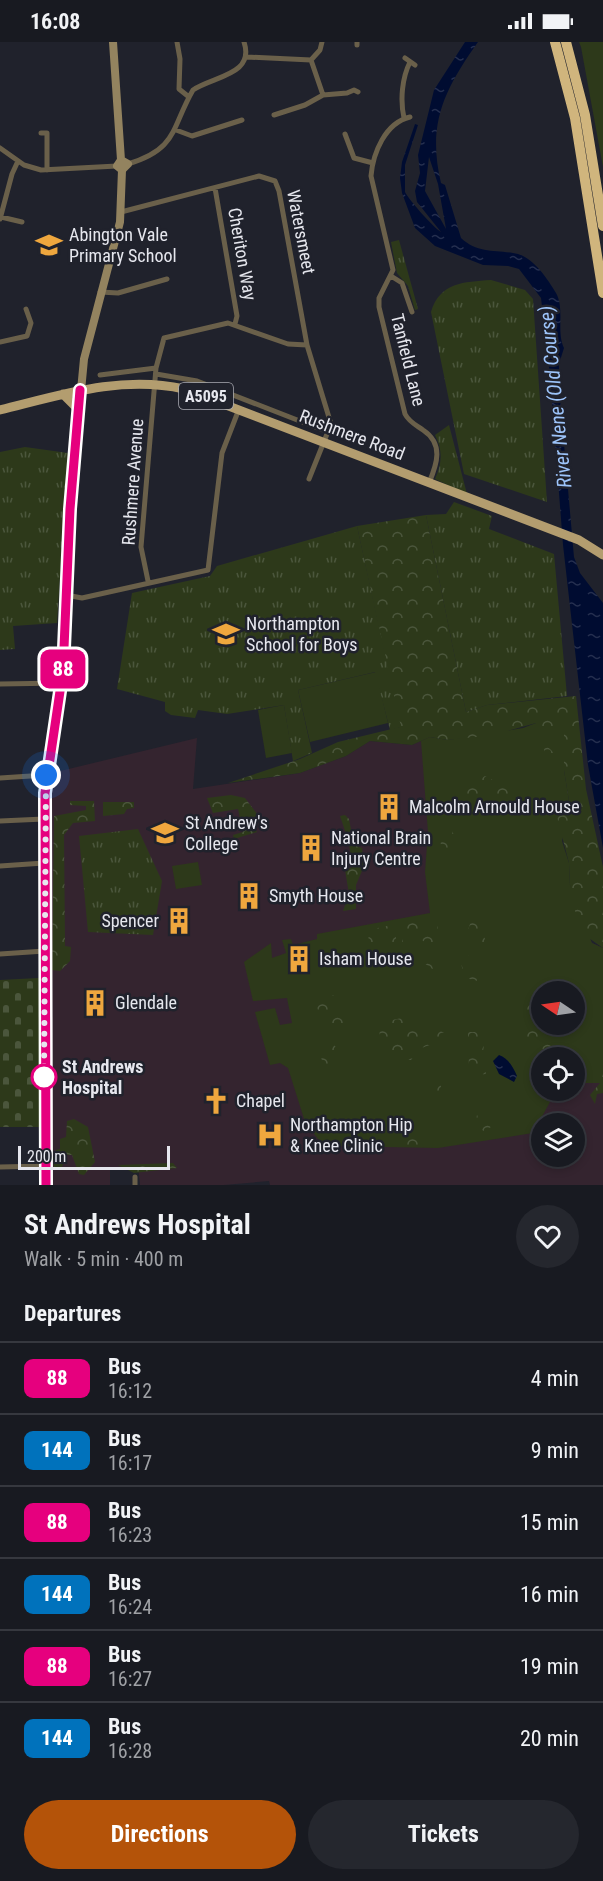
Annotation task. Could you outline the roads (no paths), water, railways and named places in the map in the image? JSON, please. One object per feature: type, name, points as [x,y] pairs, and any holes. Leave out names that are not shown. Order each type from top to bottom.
[{"type":"highway","points":[[555,42],[575,118],[603,293]]},
{"type":"highway","points":[[566,42],[585,115],[603,226]]},
{"type":"main road","name":"Rushmere Road","points":[[80,390],[118,384],[155,384],[196,392],[575,539],[603,555]]},
{"type":"main road","name":"A5095","points":[[0,410],[80,390]]},
{"type":"main road","points":[[63,394],[78,409]]},
{"type":"street","points":[[46,1185],[44,819],[46,775],[62,683],[78,409],[84,359],[121,212],[122,165],[113,42]]},
{"type":"street","points":[[177,42],[180,59],[179,89],[189,97]]},
{"type":"street","points":[[0,148],[29,167],[47,170],[122,165],[160,149],[176,129],[193,90],[205,82],[240,69],[247,57],[244,42]]},
{"type":"street","points":[[312,60],[320,50],[322,42]]},
{"type":"street","points":[[247,57],[312,60]]},
{"type":"street","points":[[405,58],[413,64],[406,71],[401,103],[407,117],[381,141],[373,163],[372,186],[392,263],[391,276],[402,283],[406,303],[412,312]]},
{"type":"street","points":[[312,60],[323,95]]},
{"type":"street","points":[[274,115],[304,105],[323,95],[347,93],[354,90],[358,92]]},
{"type":"street","points":[[176,129],[192,136],[239,121],[233,115]]},
{"type":"street","points":[[47,133],[47,170]]},
{"type":"street","points":[[345,134],[354,158],[373,163]]},
{"type":"street","points":[[349,140],[356,138]]},
{"type":"street","points":[[18,161],[12,174],[0,218],[22,222]]},
{"type":"street","name":"Watersmeet","points":[[121,212],[265,176],[278,186],[306,345],[330,420],[325,443],[309,479]]},
{"type":"street","name":"Cheriton Way","points":[[215,188],[237,316],[235,324]]},
{"type":"street","name":"Tanfield Lane","points":[[391,276],[379,298],[379,307],[405,414],[408,420],[430,435],[435,444],[437,461],[429,483]]},
{"type":"street","points":[[100,292],[118,293],[167,279]]},
{"type":"street","points":[[0,342],[27,336],[31,323],[26,309]]},
{"type":"street","name":"Rushmere Avenue","points":[[148,581],[141,547],[156,371],[164,338],[224,323],[235,324]]},
{"type":"street","points":[[235,324],[288,344],[306,345]]},
{"type":"street","name":"Rushmere Road","points":[[100,375],[156,371],[197,381],[328,432]]},
{"type":"street","points":[[66,596],[82,598],[148,581],[205,572],[210,567],[222,453],[239,409]]},
{"type":"street","points":[[0,684],[62,683]]},
{"type":"street","points":[[0,778],[46,775]]},
{"type":"street","points":[[0,821],[44,819]]},
{"type":"street","points":[[0,866],[44,863]]},
{"type":"street","points":[[0,954],[45,951]]},
{"type":"street","points":[[0,1167],[45,1166]]},
{"type":"street","points":[[135,1177],[135,1185]]},
{"type":"water","name":"River Nene (Old Course)","points":[[465,42],[478,42],[456,76],[442,108],[436,143],[441,183],[445,185],[461,238],[479,249],[513,253],[526,258],[543,274],[559,299],[564,348],[559,364],[559,387],[574,557],[580,573],[603,603],[603,848],[588,765],[563,545],[550,376],[541,298],[519,269],[483,265],[435,246],[415,228],[402,193],[400,178],[402,162],[415,124],[418,125],[405,165],[405,192],[441,232],[417,202],[415,191],[420,173],[418,155],[434,90]],"holes":[[[429,157],[438,184],[446,229],[425,191]]]},
{"type":"water","points":[[499,1055],[514,1069],[517,1076],[514,1082],[499,1074],[493,1061]]},
{"type":"place","name":"Abington Vale Primary School","points":[[49,245]]},
{"type":"place","name":"Northampton School for Boys","points":[[226,634]]},
{"type":"place","name":"Malcolm Arnould House","points":[[389,807]]},
{"type":"place","name":"St Andrew's College","points":[[165,833]]},
{"type":"place","name":"National Brain Injury Centre","points":[[311,848]]},
{"type":"place","name":"Smyth House","points":[[249,896]]},
{"type":"place","name":"Spencer","points":[[179,921]]},
{"type":"place","name":"Isham House","points":[[299,959]]},
{"type":"place","name":"Glendale","points":[[95,1003]]},
{"type":"place","name":"St Andrews Hospital","points":[[44,1077]]},
{"type":"place","name":"Chapel","points":[[216,1101]]},
{"type":"place","name":"Northampton Hip & Knee Clinic","points":[[270,1135]]}]
